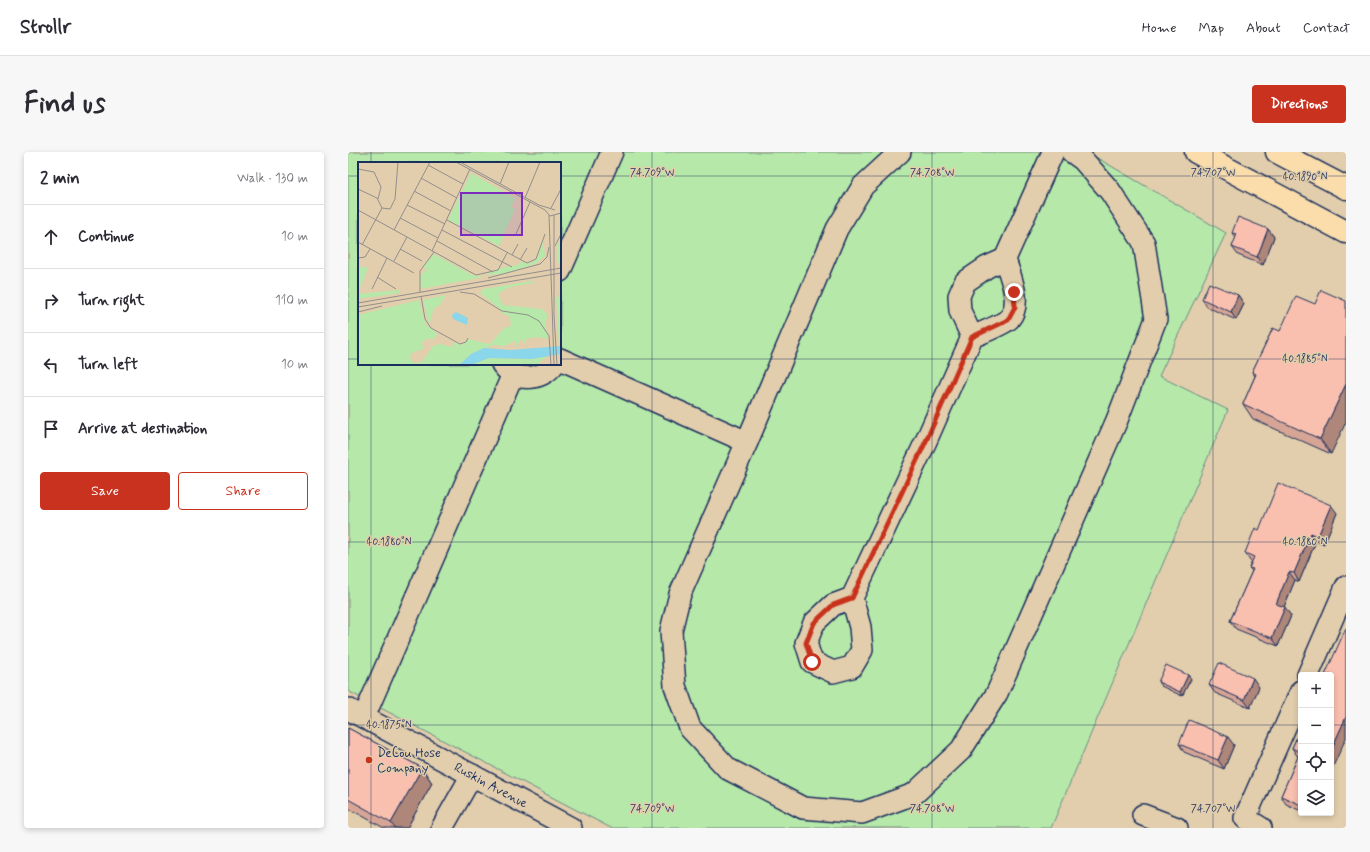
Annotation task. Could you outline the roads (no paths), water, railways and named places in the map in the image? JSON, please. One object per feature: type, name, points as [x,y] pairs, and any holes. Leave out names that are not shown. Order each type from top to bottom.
[{"type":"main road","points":[[1196,152],[1346,232]]},
{"type":"main road","points":[[1292,155],[1346,188]]},
{"type":"street","points":[[561,269],[612,152]]},
{"type":"street","points":[[900,152],[863,186],[837,229],[747,442],[680,594],[671,631],[675,686],[690,728],[728,769],[803,808],[862,813],[914,794],[961,750],[997,693],[1117,420],[1156,319],[1144,243],[1110,191],[1084,160],[1072,152]]},
{"type":"street","points":[[852,598],[926,441],[972,337],[1008,320],[1015,307],[1014,292],[1005,259],[1053,152]]},
{"type":"street","points":[[972,337],[960,311],[959,296],[965,282],[987,267],[1005,259]]},
{"type":"street","points":[[561,359],[747,442]]},
{"type":"street","points":[[356,713],[507,369],[525,378],[538,376],[546,372],[553,365]]},
{"type":"street","points":[[1309,672],[1346,587]]},
{"type":"street","points":[[1253,825],[1298,698]]},
{"type":"street","name":"Ruskin Avenue","points":[[356,713],[571,828]]},
{"type":"street","points":[[448,826],[472,775]]},
{"type":"street","points":[[1143,815],[1176,828]]},
{"type":"place","name":"DeCou Hose Company","points":[[369,760]]}]
